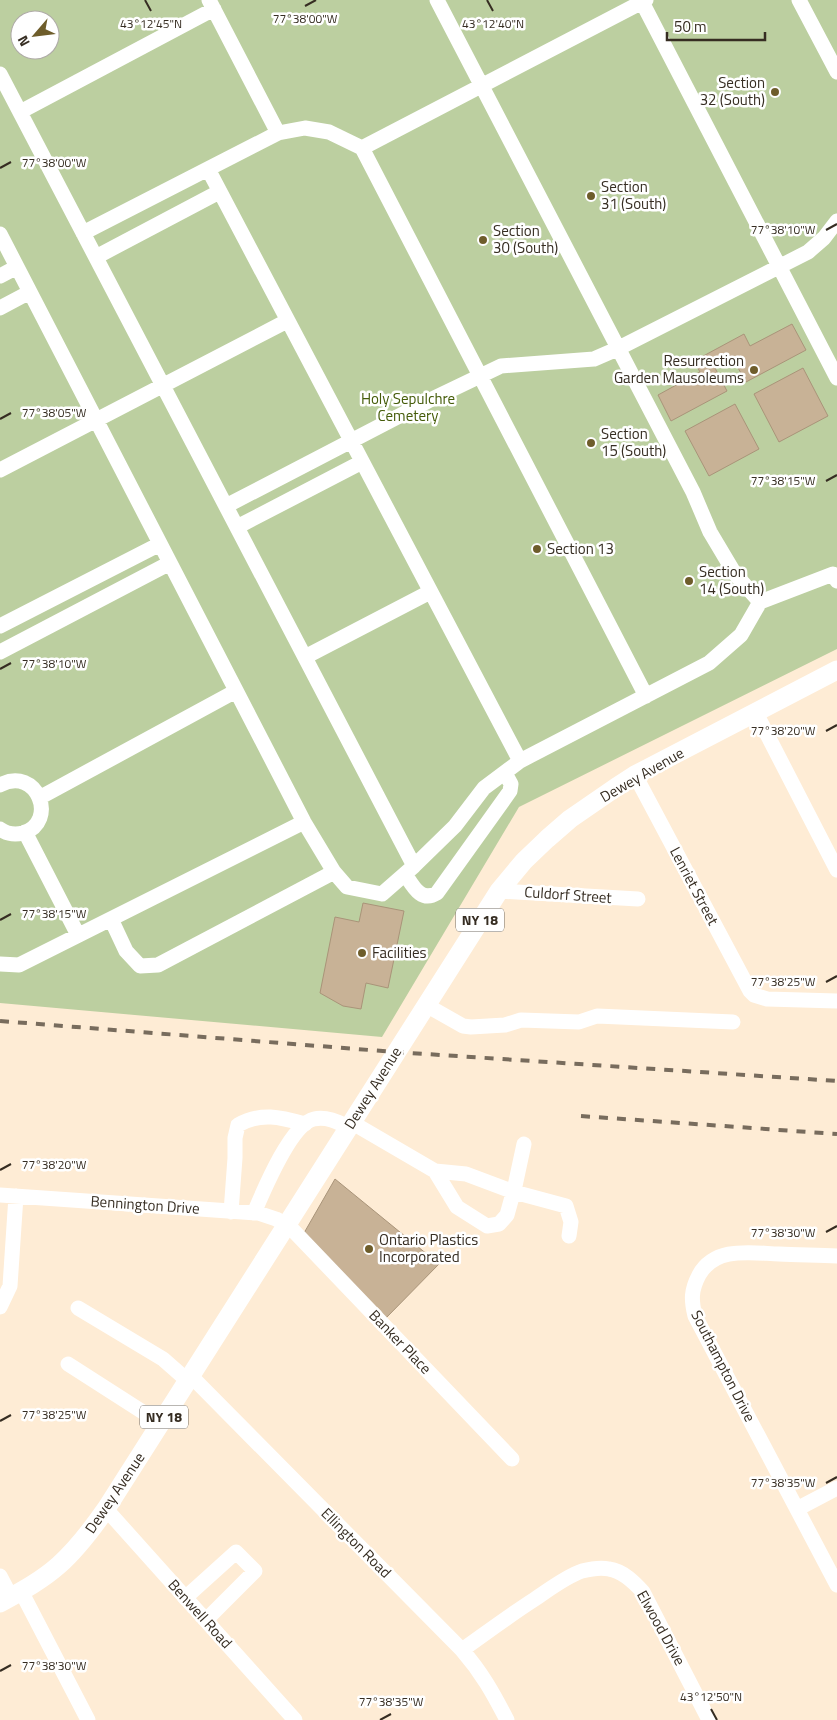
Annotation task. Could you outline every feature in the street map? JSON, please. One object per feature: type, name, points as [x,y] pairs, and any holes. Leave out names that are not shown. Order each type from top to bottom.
[{"type":"main road","name":"Dewey Avenue","points":[[11,1597],[58,1566],[73,1551],[106,1509],[499,891],[524,862],[570,819],[635,775],[837,670]]},
{"type":"street","points":[[437,0],[693,492],[710,532],[735,574],[760,602]]},
{"type":"street","points":[[799,0],[837,72]]},
{"type":"street","points":[[362,148],[643,1],[837,378]]},
{"type":"street","points":[[20,112],[211,5],[278,133]]},
{"type":"street","points":[[0,74],[305,657],[410,870],[415,890],[424,896],[432,896],[437,893],[510,791],[512,784],[505,772]]},
{"type":"street","points":[[83,233],[278,133],[305,128],[329,132],[362,148],[646,696]]},
{"type":"street","points":[[208,169],[520,761]]},
{"type":"street","points":[[96,257],[220,192]]},
{"type":"street","points":[[226,506],[428,401],[502,366],[594,359],[617,349],[808,252],[824,238],[837,221]]},
{"type":"street","points":[[0,234],[304,822],[334,872],[347,887],[382,894],[410,870],[455,826],[484,788],[520,761],[710,663],[742,635],[760,602],[836,576]]},
{"type":"street","points":[[0,276],[17,267]]},
{"type":"street","points":[[0,308],[30,292]]},
{"type":"street","points":[[0,470],[287,321]]},
{"type":"street","points":[[237,528],[362,462]]},
{"type":"street","points":[[0,626],[160,544]]},
{"type":"street","points":[[0,652],[170,563]]},
{"type":"street","points":[[305,657],[430,592]]},
{"type":"street","points":[[39,798],[236,691]]},
{"type":"street","points":[[756,713],[837,870]]},
{"type":"street","name":"Lenriet Street","points":[[635,775],[746,985],[754,995],[767,999],[837,1001]]},
{"type":"street","points":[[0,784],[9,781],[26,783],[34,788],[42,804],[41,813],[33,828],[25,832],[10,834],[0,829]]},
{"type":"street","points":[[0,964],[19,965],[304,822]]},
{"type":"street","points":[[25,832],[78,935]]},
{"type":"street","points":[[111,919],[126,951],[140,966],[158,965],[334,872]]},
{"type":"street","name":"Culdorf Street","points":[[499,891],[638,900]]},
{"type":"street","points":[[426,1005],[463,1026],[471,1027],[505,1025],[521,1020],[579,1022],[597,1016],[733,1022]]},
{"type":"street","points":[[231,1212],[236,1158],[235,1138],[238,1125],[258,1116],[288,1119],[305,1124]]},
{"type":"street","points":[[254,1213],[288,1142],[305,1124],[314,1119],[332,1120],[350,1125],[435,1171],[466,1174],[514,1192],[566,1206],[571,1222],[569,1236]]},
{"type":"street","points":[[435,1171],[457,1207],[487,1226],[498,1224],[507,1216],[524,1144]]},
{"type":"street","name":"Bennington Drive","points":[[0,1195],[254,1213],[267,1215],[288,1225]]},
{"type":"street","points":[[0,1307],[10,1286],[16,1196]]},
{"type":"street","name":"Banker Place","points":[[288,1225],[512,1459]]},
{"type":"street","name":"Southampton Drive","points":[[837,1256],[740,1253],[722,1256],[714,1259],[702,1270],[691,1294],[695,1316],[837,1585]]},
{"type":"street","name":"Ellington Road","points":[[78,1308],[163,1359],[190,1379],[462,1650],[483,1676],[507,1720]]},
{"type":"street","points":[[68,1364],[160,1423]]},
{"type":"street","points":[[797,1509],[837,1488]]},
{"type":"street","name":"Benwell Road","points":[[106,1509],[295,1720]]},
{"type":"street","points":[[185,1598],[236,1552],[255,1571],[206,1620]]},
{"type":"street","name":"Elwood Drive","points":[[462,1650],[507,1617],[568,1578],[582,1571],[594,1568],[608,1568],[627,1576],[643,1592],[709,1720]]},
{"type":"street","points":[[0,1576],[11,1597],[88,1720]]},
{"type":"green space","name":"Holy Sepulchre Cemetery","points":[[0,0],[837,0],[837,649],[519,807],[382,1037],[0,1003]]},
{"type":"building","name":"Resurrection Garden Mausoleums","points":[[792,324],[806,350],[746,382],[733,359],[715,368],[727,391],[671,421],[658,395],[700,372],[694,361],[744,334],[750,346]]},
{"type":"building","name":"Resurrection Garden Mausoleums","points":[[803,368],[828,416],[779,442],[754,394]]},
{"type":"building","name":"Resurrection Garden Mausoleums","points":[[735,404],[759,449],[709,476],[685,431]]},
{"type":"building","name":"Facilities","points":[[363,903],[404,911],[388,988],[366,983],[361,1009],[343,1006],[320,993],[335,917],[359,922]]},
{"type":"building","name":"Ontario Plastics Incorporated","points":[[335,1179],[439,1264],[386,1318],[304,1233]]},
{"type":"railway","points":[[0,1021],[395,1052],[837,1081]]},
{"type":"railway","points":[[581,1116],[837,1134]]},
{"type":"place","name":"Section 32 (South)","points":[[775,92]]},
{"type":"place","name":"Section 31 (South)","points":[[591,196]]},
{"type":"place","name":"Section 30 (South)","points":[[483,240]]},
{"type":"place","name":"Resurrection Garden Mausoleums","points":[[754,370]]},
{"type":"place","name":"Section 15 (South)","points":[[591,443]]},
{"type":"place","name":"Section 13","points":[[537,549]]},
{"type":"place","name":"Section 14 (South)","points":[[689,581]]},
{"type":"place","name":"Facilities","points":[[362,953]]},
{"type":"place","name":"Ontario Plastics Incorporated","points":[[369,1249]]}]
